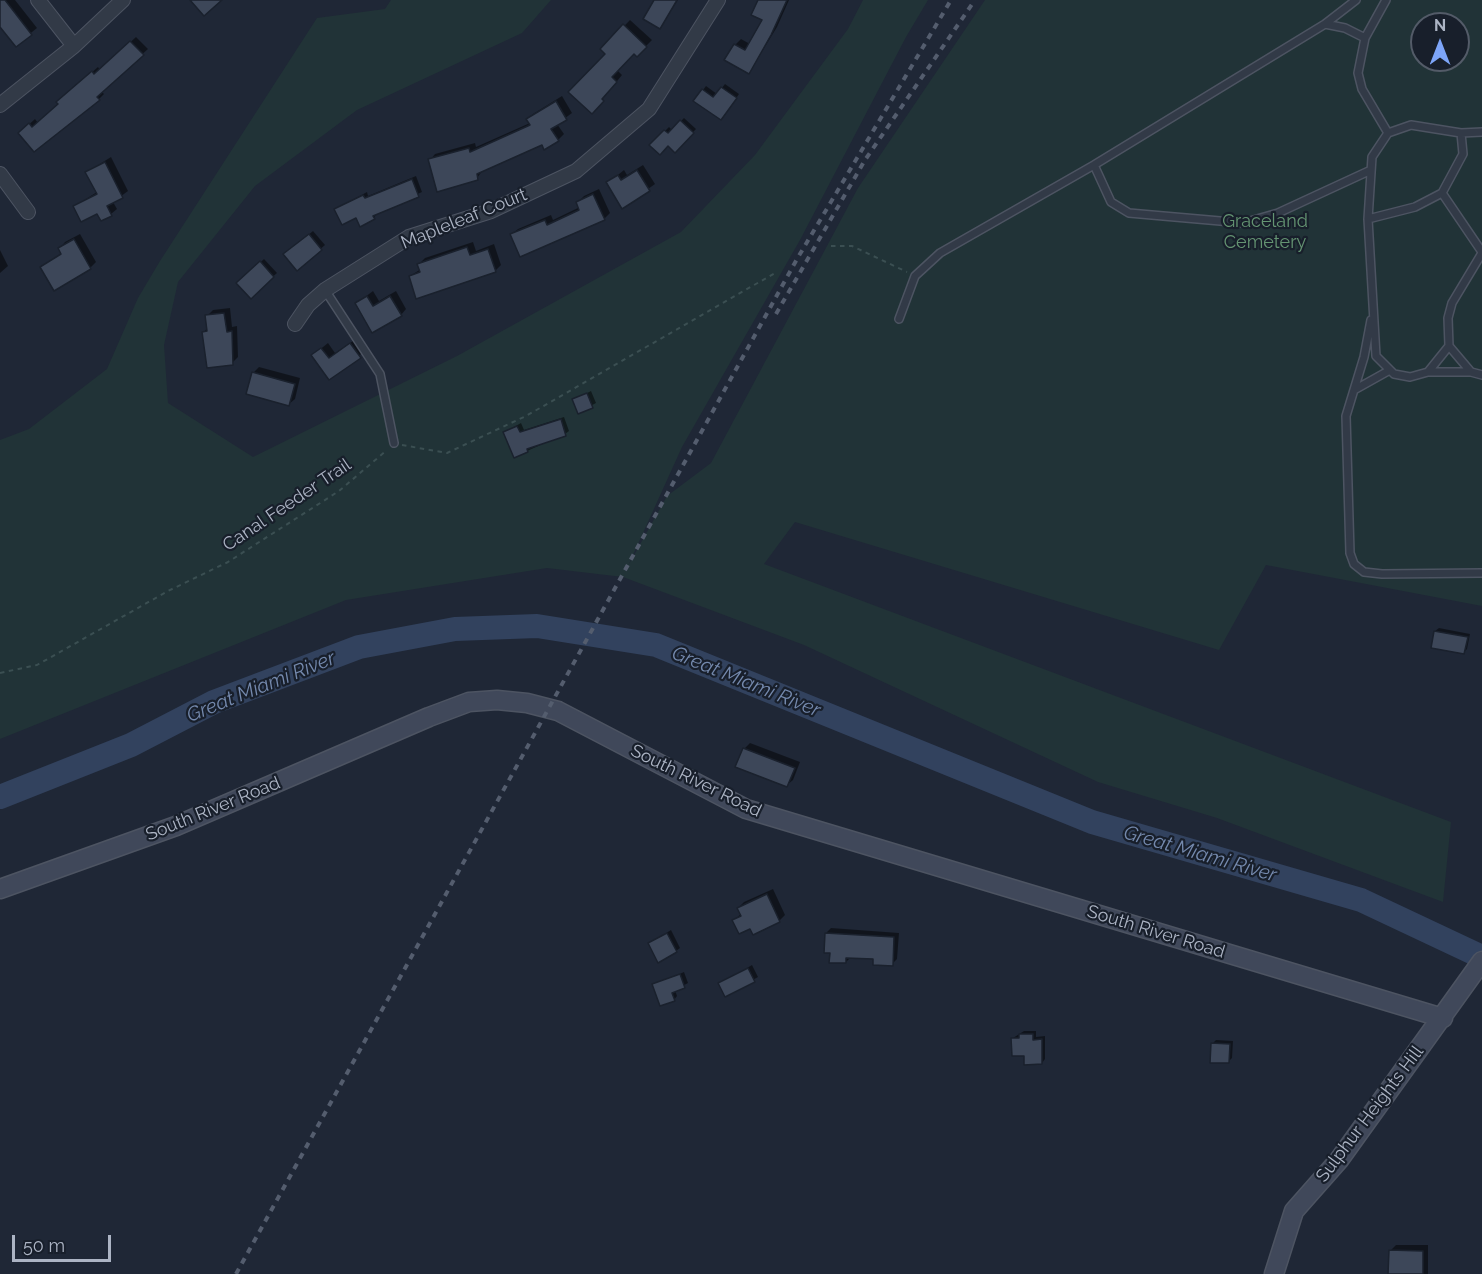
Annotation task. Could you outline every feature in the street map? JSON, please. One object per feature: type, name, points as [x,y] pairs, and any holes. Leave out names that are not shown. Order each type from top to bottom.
[{"type":"street","points":[[38,0],[74,46]]},
{"type":"street","points":[[0,105],[74,46],[123,0]]},
{"type":"street","name":"Mapleleaf Court","points":[[295,324],[308,305],[325,290],[410,237],[491,211],[576,171],[649,109],[718,0]]},
{"type":"street","points":[[0,174],[28,212]]},
{"type":"street","name":"South River Road","points":[[0,889],[176,826],[429,717],[470,702],[497,700],[527,703],[558,711],[746,809],[1443,1018]]},
{"type":"street","name":"Sulphur Heights Hill","points":[[1274,1274],[1294,1211],[1339,1160],[1482,961]]},
{"type":"lane","points":[[900,319],[915,276],[940,253],[1094,165],[1325,24],[1356,0]]},
{"type":"lane","points":[[1386,0],[1365,38],[1358,73],[1362,89],[1388,133]]},
{"type":"lane","points":[[1325,24],[1345,28],[1365,38]]},
{"type":"lane","points":[[1482,132],[1461,133],[1411,125],[1388,133],[1372,157],[1368,219],[1376,356],[1394,374],[1410,377],[1428,372],[1471,372],[1482,375]]},
{"type":"lane","points":[[1368,219],[1415,207],[1442,193],[1463,154],[1461,133]]},
{"type":"lane","points":[[1094,165],[1111,202],[1129,213],[1243,223],[1278,213],[1371,170]]},
{"type":"lane","points":[[1442,193],[1482,253],[1452,303],[1448,318],[1449,346],[1471,372]]},
{"type":"lane","points":[[325,290],[380,374],[394,443]]},
{"type":"lane","points":[[1373,305],[1356,389],[1346,416],[1350,553],[1354,564],[1364,572],[1382,574],[1482,573]]},
{"type":"lane","points":[[1428,372],[1449,346]]},
{"type":"lane","points":[[1356,389],[1390,370]]},
{"type":"path","points":[[831,246],[852,246],[915,276]]},
{"type":"path","points":[[394,443],[447,453],[526,416],[775,273]]},
{"type":"path","name":"Canal Feeder Trail","points":[[0,674],[37,665],[168,591],[228,562],[339,491],[394,443]]},
{"type":"green space","name":"Graceland Cemetery","points":[[391,0],[551,0],[522,33],[357,110],[255,186],[178,282],[164,345],[168,403],[253,457],[457,356],[681,232],[755,155],[848,29],[863,0],[928,0],[906,37],[800,240],[682,447],[628,566],[667,496],[711,463],[858,188],[985,0],[1482,0],[1482,606],[1266,565],[1219,650],[795,522],[764,564],[1451,822],[1443,902],[1217,818],[1098,782],[804,645],[623,577],[547,568],[346,600],[0,739],[0,440],[29,429],[107,369],[138,298],[160,261],[317,18],[385,9]]},
{"type":"building","points":[[0,0],[5,0],[32,35],[16,47],[0,27]]},
{"type":"building","points":[[190,0],[222,0],[204,16]]},
{"type":"building","points":[[654,0],[677,0],[660,29],[643,19]]},
{"type":"building","points":[[758,0],[787,0],[749,74],[724,60],[734,44],[745,50],[762,20],[751,15]]},
{"type":"building","points":[[623,24],[647,47],[637,57],[634,54],[612,77],[617,82],[592,114],[568,92],[605,54],[600,49]]},
{"type":"building","points":[[130,41],[144,55],[97,97],[100,100],[34,152],[18,133],[29,123],[32,127],[58,104],[56,102],[92,71],[94,74]]},
{"type":"building","points":[[721,87],[737,98],[721,120],[693,101],[702,89],[713,97]]},
{"type":"building","points":[[556,101],[567,120],[551,129],[559,141],[544,150],[542,145],[477,174],[478,180],[437,192],[428,159],[469,148],[470,152],[530,125],[526,119]]},
{"type":"building","points":[[680,120],[694,133],[675,153],[668,146],[660,155],[649,145],[664,130],[668,133]]},
{"type":"building","points":[[105,162],[123,198],[107,206],[112,216],[101,221],[97,214],[81,222],[73,206],[97,194],[85,172]]},
{"type":"building","points":[[637,170],[650,191],[622,209],[606,182],[618,175],[621,180]]},
{"type":"building","points":[[412,179],[419,197],[373,216],[375,219],[360,227],[356,218],[342,225],[334,209],[363,195],[365,198]]},
{"type":"building","points":[[593,194],[605,220],[520,257],[510,234],[545,220],[547,225],[579,210],[576,202]]},
{"type":"building","points":[[309,234],[322,250],[297,271],[283,254]]},
{"type":"building","points":[[74,239],[91,269],[54,291],[40,267],[61,254],[58,248]]},
{"type":"building","points":[[467,247],[470,255],[488,249],[496,272],[416,299],[409,276],[420,272],[417,264]]},
{"type":"building","points":[[260,261],[274,277],[251,299],[236,283]]},
{"type":"building","points":[[367,296],[373,306],[390,296],[402,316],[372,333],[355,303]]},
{"type":"building","points":[[224,313],[227,332],[232,331],[233,365],[207,368],[202,332],[207,331],[205,315]]},
{"type":"building","points":[[350,343],[361,358],[329,380],[311,355],[321,348],[329,358]]},
{"type":"building","points":[[252,372],[295,384],[289,406],[246,394]]},
{"type":"building","points":[[587,393],[593,408],[578,414],[572,399]]},
{"type":"building","points":[[561,419],[566,436],[527,449],[528,452],[514,458],[503,432],[517,426],[520,432]]},
{"type":"building","points":[[1434,631],[1468,637],[1464,654],[1431,648]]},
{"type":"building","points":[[743,748],[795,768],[787,787],[735,767]]},
{"type":"building","points":[[767,894],[780,922],[753,935],[750,929],[739,934],[732,920],[741,916],[737,908]]},
{"type":"building","points":[[667,933],[677,952],[658,963],[648,943]]},
{"type":"building","points":[[825,933],[894,937],[893,966],[873,965],[873,959],[846,958],[846,963],[829,963],[830,953],[824,953]]},
{"type":"building","points":[[748,968],[755,982],[725,997],[718,983]]},
{"type":"building","points":[[680,974],[685,988],[672,993],[675,1001],[660,1006],[652,984]]},
{"type":"building","points":[[1019,1034],[1033,1034],[1033,1040],[1042,1039],[1042,1064],[1024,1065],[1024,1056],[1012,1056],[1011,1038],[1019,1038]]},
{"type":"building","points":[[1211,1043],[1230,1044],[1229,1063],[1210,1063]]},
{"type":"building","points":[[1389,1250],[1423,1251],[1423,1274],[1388,1274]]},
{"type":"waterway","name":"Great Miami River","points":[[0,797],[131,745],[214,702],[359,647],[455,629],[537,626],[656,645],[1092,822],[1361,900],[1482,957]]},
{"type":"railway","points":[[236,1274],[797,259],[951,0]]},
{"type":"railway","points":[[776,314],[865,160],[975,0]]}]
